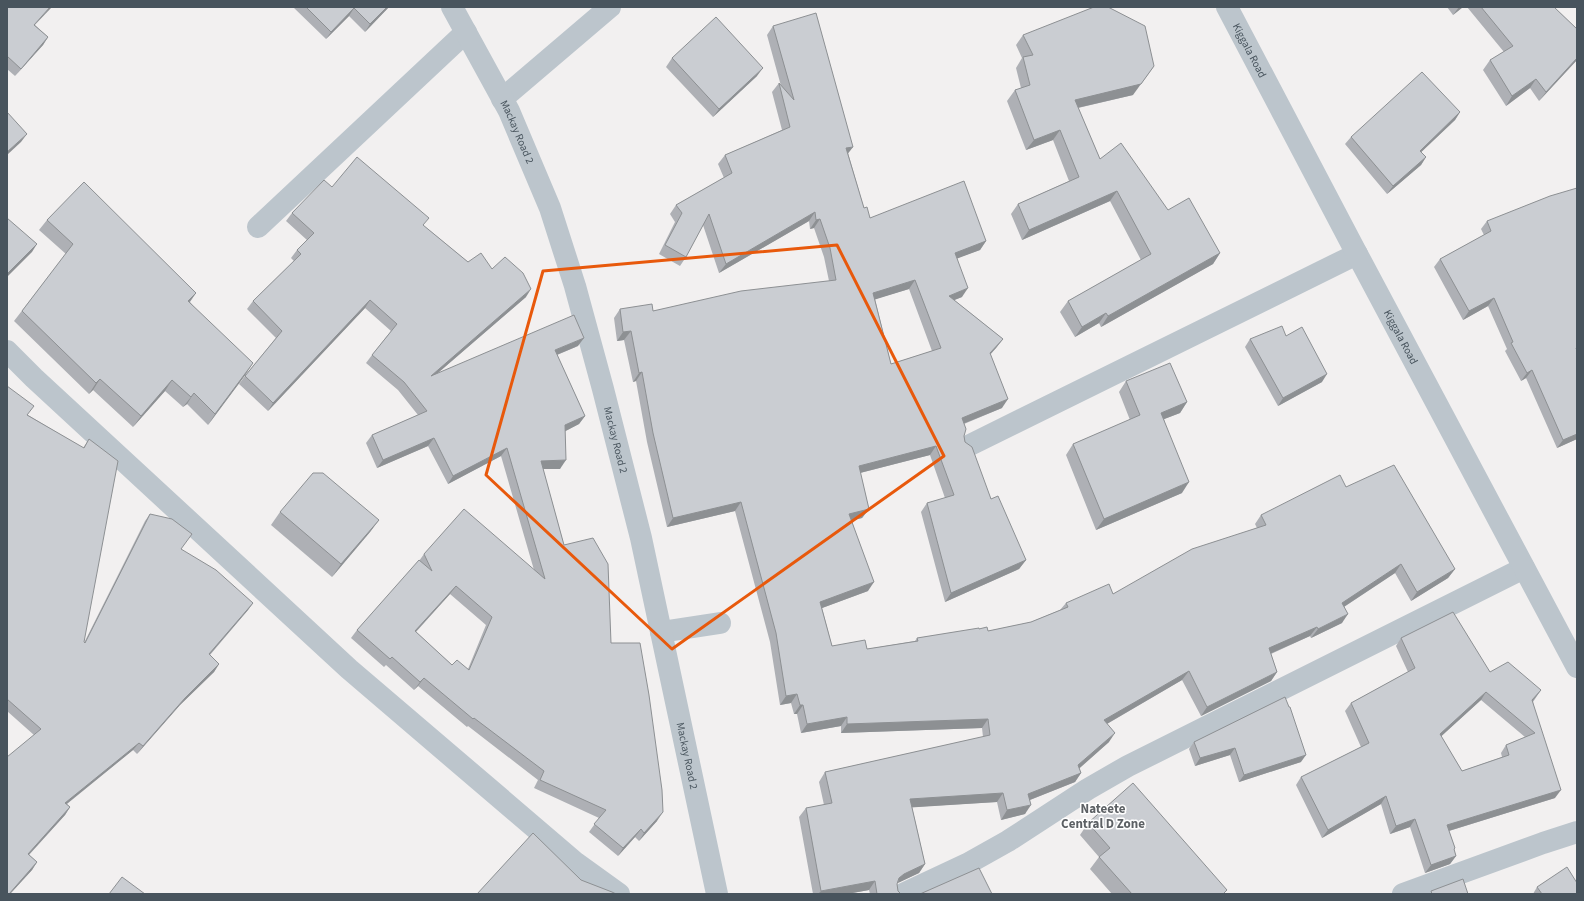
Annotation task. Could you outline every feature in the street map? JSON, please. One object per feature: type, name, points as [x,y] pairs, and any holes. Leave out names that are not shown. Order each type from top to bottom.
[{"type":"street","name":"Mackay Road 2","points":[[452,7],[509,111],[550,208],[575,286],[641,538],[718,894]]},
{"type":"street","points":[[502,99],[610,7]]},
{"type":"street","name":"Kiggala Road","points":[[1226,7],[1577,667]]},
{"type":"street","points":[[258,227],[466,32]]},
{"type":"street","points":[[970,445],[1357,254]]},
{"type":"street","points":[[7,351],[34,378],[349,669],[576,863],[619,894]]},
{"type":"street","points":[[903,894],[967,864],[1008,841],[1088,789],[1128,766],[1524,568]]},
{"type":"street","points":[[661,632],[720,623]]},
{"type":"street","points":[[1402,894],[1542,843],[1577,832]]},
{"type":"highlighted area","points":[[837,245],[944,456],[672,649],[486,475],[543,271]]},
{"type":"building","points":[[7,7],[50,7],[34,25],[48,37],[21,69],[7,56]]},
{"type":"building","points":[[306,7],[387,7],[370,24],[354,8],[331,32]]},
{"type":"building","points":[[1094,7],[1108,7],[1145,26],[1154,66],[1141,84],[1075,100],[1100,159],[1121,143],[1168,210],[1189,198],[1220,253],[1108,316],[1106,313],[1082,327],[1068,301],[1151,254],[1117,191],[1029,230],[1018,204],[1079,177],[1060,130],[1034,140],[1015,90],[1030,85],[1023,57],[1033,55],[1023,35]]},
{"type":"building","points":[[1481,7],[1554,7],[1577,29],[1577,58],[1546,92],[1536,79],[1512,96],[1490,60],[1513,46]]},
{"type":"building","points":[[816,13],[853,147],[846,148],[864,208],[867,207],[870,218],[964,181],[986,241],[955,253],[968,288],[949,296],[1003,339],[990,353],[1008,399],[962,418],[966,429],[964,436],[965,442],[972,447],[991,499],[998,496],[1026,560],[951,593],[927,503],[954,495],[936,446],[859,466],[869,509],[849,514],[874,582],[820,602],[832,646],[865,640],[867,649],[918,641],[917,638],[987,627],[988,631],[1031,622],[1068,607],[1066,603],[1109,584],[1113,594],[1192,549],[1266,525],[1261,515],[1340,475],[1346,487],[1394,465],[1455,569],[1417,592],[1401,564],[1342,603],[1348,614],[1318,629],[1317,627],[1269,648],[1277,672],[1207,707],[1189,671],[1104,720],[1115,733],[1078,765],[1081,773],[1028,794],[1031,805],[1007,810],[1003,793],[910,799],[925,864],[899,878],[897,884],[898,891],[901,894],[877,894],[875,881],[821,891],[806,808],[832,803],[825,772],[990,735],[988,719],[847,724],[847,717],[807,724],[803,705],[800,705],[797,694],[786,696],[776,633],[741,502],[673,518],[653,433],[642,372],[639,373],[631,331],[623,332],[620,309],[652,304],[653,311],[741,291],[836,280],[830,248],[820,219],[816,220],[815,212],[726,264],[709,214],[686,257],[665,245],[682,213],[676,205],[732,173],[725,155],[790,127],[779,83],[794,100],[773,26]],"holes":[[[915,280],[941,348],[891,364],[873,293]]]},
{"type":"building","points":[[716,17],[763,68],[719,109],[672,58]]},
{"type":"building","points":[[1422,72],[1460,112],[1420,151],[1426,157],[1393,186],[1351,137]]},
{"type":"building","points":[[7,112],[27,134],[7,152]]},
{"type":"building","points":[[357,157],[429,218],[423,225],[468,262],[481,253],[492,269],[505,257],[523,273],[531,289],[431,376],[574,315],[584,338],[555,350],[585,416],[565,425],[566,460],[541,461],[564,545],[593,538],[608,564],[611,643],[640,643],[649,695],[662,790],[663,812],[644,833],[641,829],[623,848],[594,824],[606,810],[540,780],[544,771],[474,718],[473,719],[424,678],[420,682],[392,657],[390,659],[357,630],[419,560],[432,571],[424,554],[464,509],[545,579],[507,448],[453,476],[434,438],[383,460],[372,435],[427,411],[404,382],[372,355],[397,324],[370,300],[273,403],[245,376],[282,331],[253,301],[301,254],[297,250],[314,233],[292,213],[324,180],[332,187]],"holes":[[[456,586],[492,617],[469,670],[457,660],[452,665],[415,631]]]},
{"type":"building","points":[[84,182],[196,293],[188,301],[253,363],[215,414],[194,393],[191,397],[172,380],[141,416],[100,379],[96,383],[22,311],[73,244],[47,220]]},
{"type":"building","points":[[1577,188],[1577,434],[1563,440],[1532,370],[1527,373],[1511,343],[1513,342],[1494,298],[1469,311],[1440,259],[1491,231],[1487,221],[1550,196]]},
{"type":"building","points":[[7,218],[37,244],[7,274]]},
{"type":"building","points":[[1282,326],[1286,336],[1302,327],[1327,374],[1283,398],[1250,339]]},
{"type":"building","points":[[1170,363],[1187,402],[1161,413],[1189,482],[1104,519],[1073,444],[1140,415],[1126,381]]},
{"type":"building","points":[[7,386],[34,406],[27,415],[84,448],[89,439],[118,461],[85,643],[150,514],[172,519],[192,534],[181,549],[216,570],[253,603],[209,654],[219,664],[185,698],[143,746],[139,743],[65,803],[70,807],[28,854],[37,862],[9,894],[7,894],[7,757],[41,729],[7,699]]},
{"type":"building","points":[[313,473],[323,473],[379,520],[341,564],[280,512]]},
{"type":"building","points":[[1453,612],[1490,672],[1508,662],[1541,690],[1532,700],[1561,790],[1447,825],[1455,848],[1456,856],[1431,865],[1415,819],[1396,826],[1386,796],[1328,830],[1301,777],[1369,743],[1351,703],[1415,668],[1401,638]],"holes":[[[1486,692],[1535,733],[1506,745],[1509,755],[1462,771],[1440,734]]]},
{"type":"building","points":[[1285,697],[1290,707],[1306,755],[1244,775],[1235,748],[1200,758],[1194,742]]},
{"type":"building","points":[[1133,783],[1227,890],[1223,894],[1132,894],[1099,857],[1110,848],[1088,823]]},
{"type":"building","points":[[533,833],[581,880],[616,894],[477,894]]},
{"type":"building","points":[[1567,867],[1577,883],[1577,894],[1542,894],[1537,887]]},
{"type":"building","points":[[979,868],[992,894],[920,894]]},
{"type":"building","points":[[122,877],[145,894],[109,894]]},
{"type":"building","points":[[1463,879],[1468,894],[1432,894],[1431,891]]},
{"type":"district","name":"Nateete Central D Zone","points":[[1103,816]]}]
